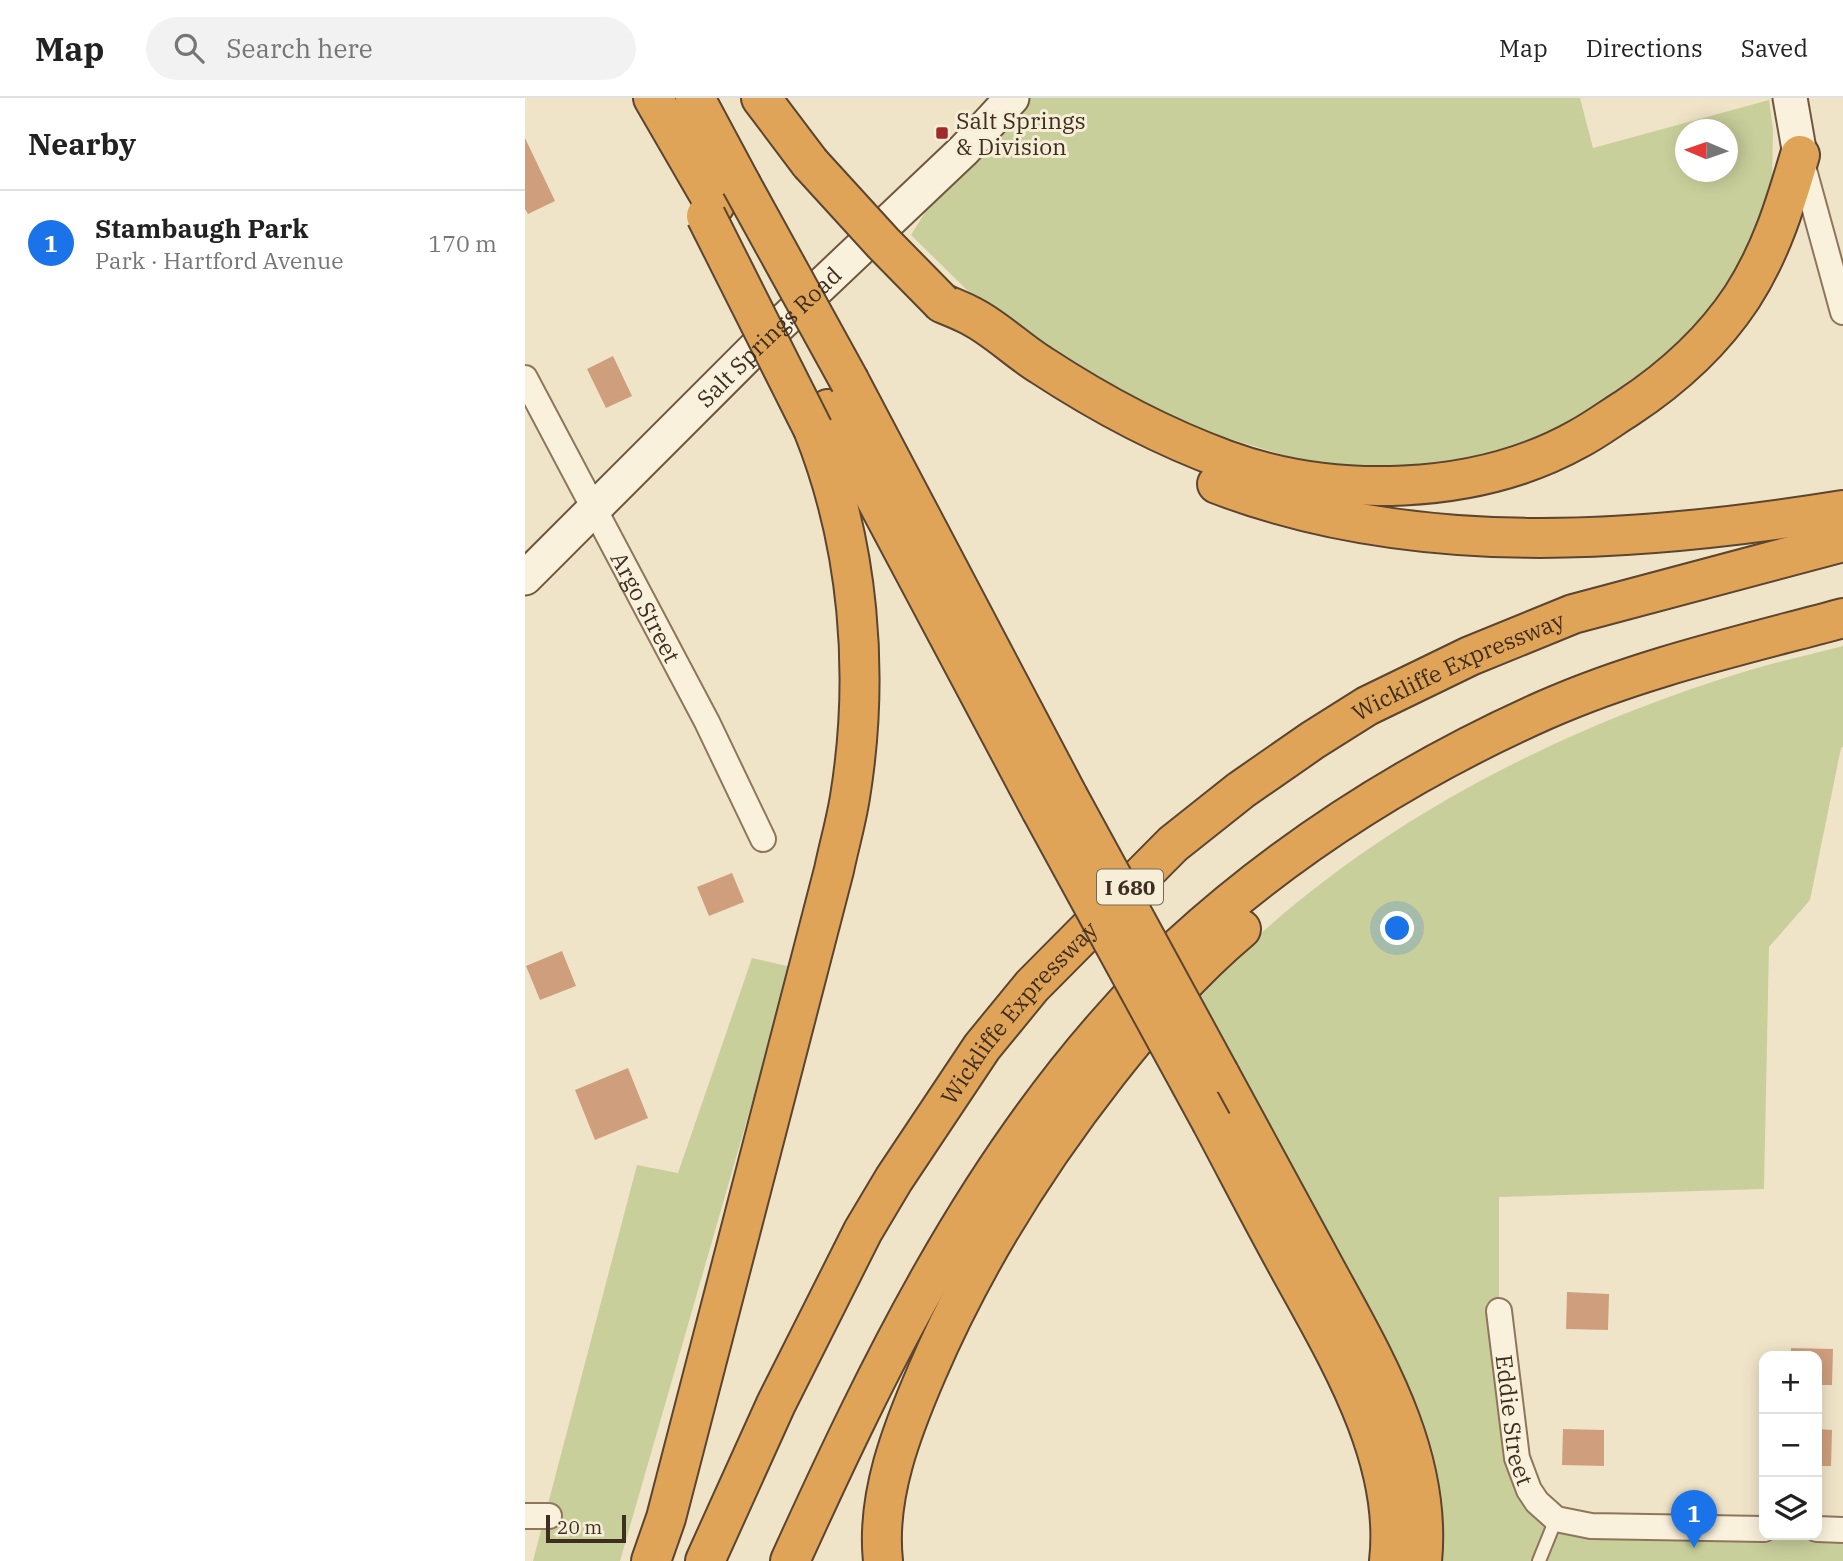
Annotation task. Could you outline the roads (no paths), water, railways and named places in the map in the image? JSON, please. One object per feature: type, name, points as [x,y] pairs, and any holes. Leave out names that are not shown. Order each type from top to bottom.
[{"type":"highway","points":[[653,98],[679,146],[721,202],[830,407],[1055,803],[1219,1073],[1382,1376],[1409,1448],[1418,1484],[1422,1561]]},
{"type":"highway","points":[[651,1561],[666,1518],[831,883],[850,797],[859,700],[857,621],[853,582],[838,502],[830,407],[721,202],[695,98]]},
{"type":"highway","points":[[761,98],[810,163],[942,303],[958,332],[1072,414],[1155,458],[1241,493],[1300,509],[1413,531],[1493,537],[1581,538],[1666,534],[1843,510]]},
{"type":"highway","points":[[942,303],[973,317],[1038,364],[1119,412],[1225,459],[1268,473],[1337,485],[1394,486],[1441,482],[1525,463],[1576,440],[1644,397],[1689,359],[1722,324],[1761,266],[1782,218],[1800,155]]},
{"type":"highway","name":"Wickliffe Expressway","points":[[705,1561],[776,1404],[863,1231],[894,1179],[982,1047],[1032,986],[1173,844],[1241,790],[1313,740],[1367,706],[1470,656],[1573,614],[1843,542]]},
{"type":"highway","points":[[790,1561],[845,1441],[947,1247],[980,1192],[1056,1085],[1089,1044],[1175,950],[1249,887],[1292,855],[1385,792],[1466,747],[1546,709],[1637,674],[1843,618]]},
{"type":"highway","points":[[883,1561],[886,1502],[901,1436],[954,1312],[1017,1202],[1061,1134],[1130,1043],[1189,975],[1278,898],[1325,863],[1442,786],[1592,708],[1680,675],[1739,646]]},
{"type":"highway","points":[[1055,803],[1212,1123],[1356,1396],[1373,1441],[1386,1494],[1390,1520],[1389,1561]]},
{"type":"street","name":"Salt Springs Road","points":[[525,578],[754,349],[964,150],[1012,98]]},
{"type":"street","points":[[1790,98],[1800,155],[1843,312]]},
{"type":"street","name":"Argo Street","points":[[525,378],[707,722],[763,839]]},
{"type":"street","name":"Eddie Street","points":[[1499,1311],[1517,1458],[1529,1490],[1537,1502],[1556,1519]]},
{"type":"street","points":[[1556,1519],[1591,1526],[1759,1528]]},
{"type":"street","points":[[1822,1529],[1843,1530]]},
{"type":"lane","points":[[1539,1561],[1556,1519]]},
{"type":"place","name":"Salt Springs & Division","points":[[942,133]]},
{"type":"place","name":"Stambaugh Park","points":[[1694,1548]]}]
